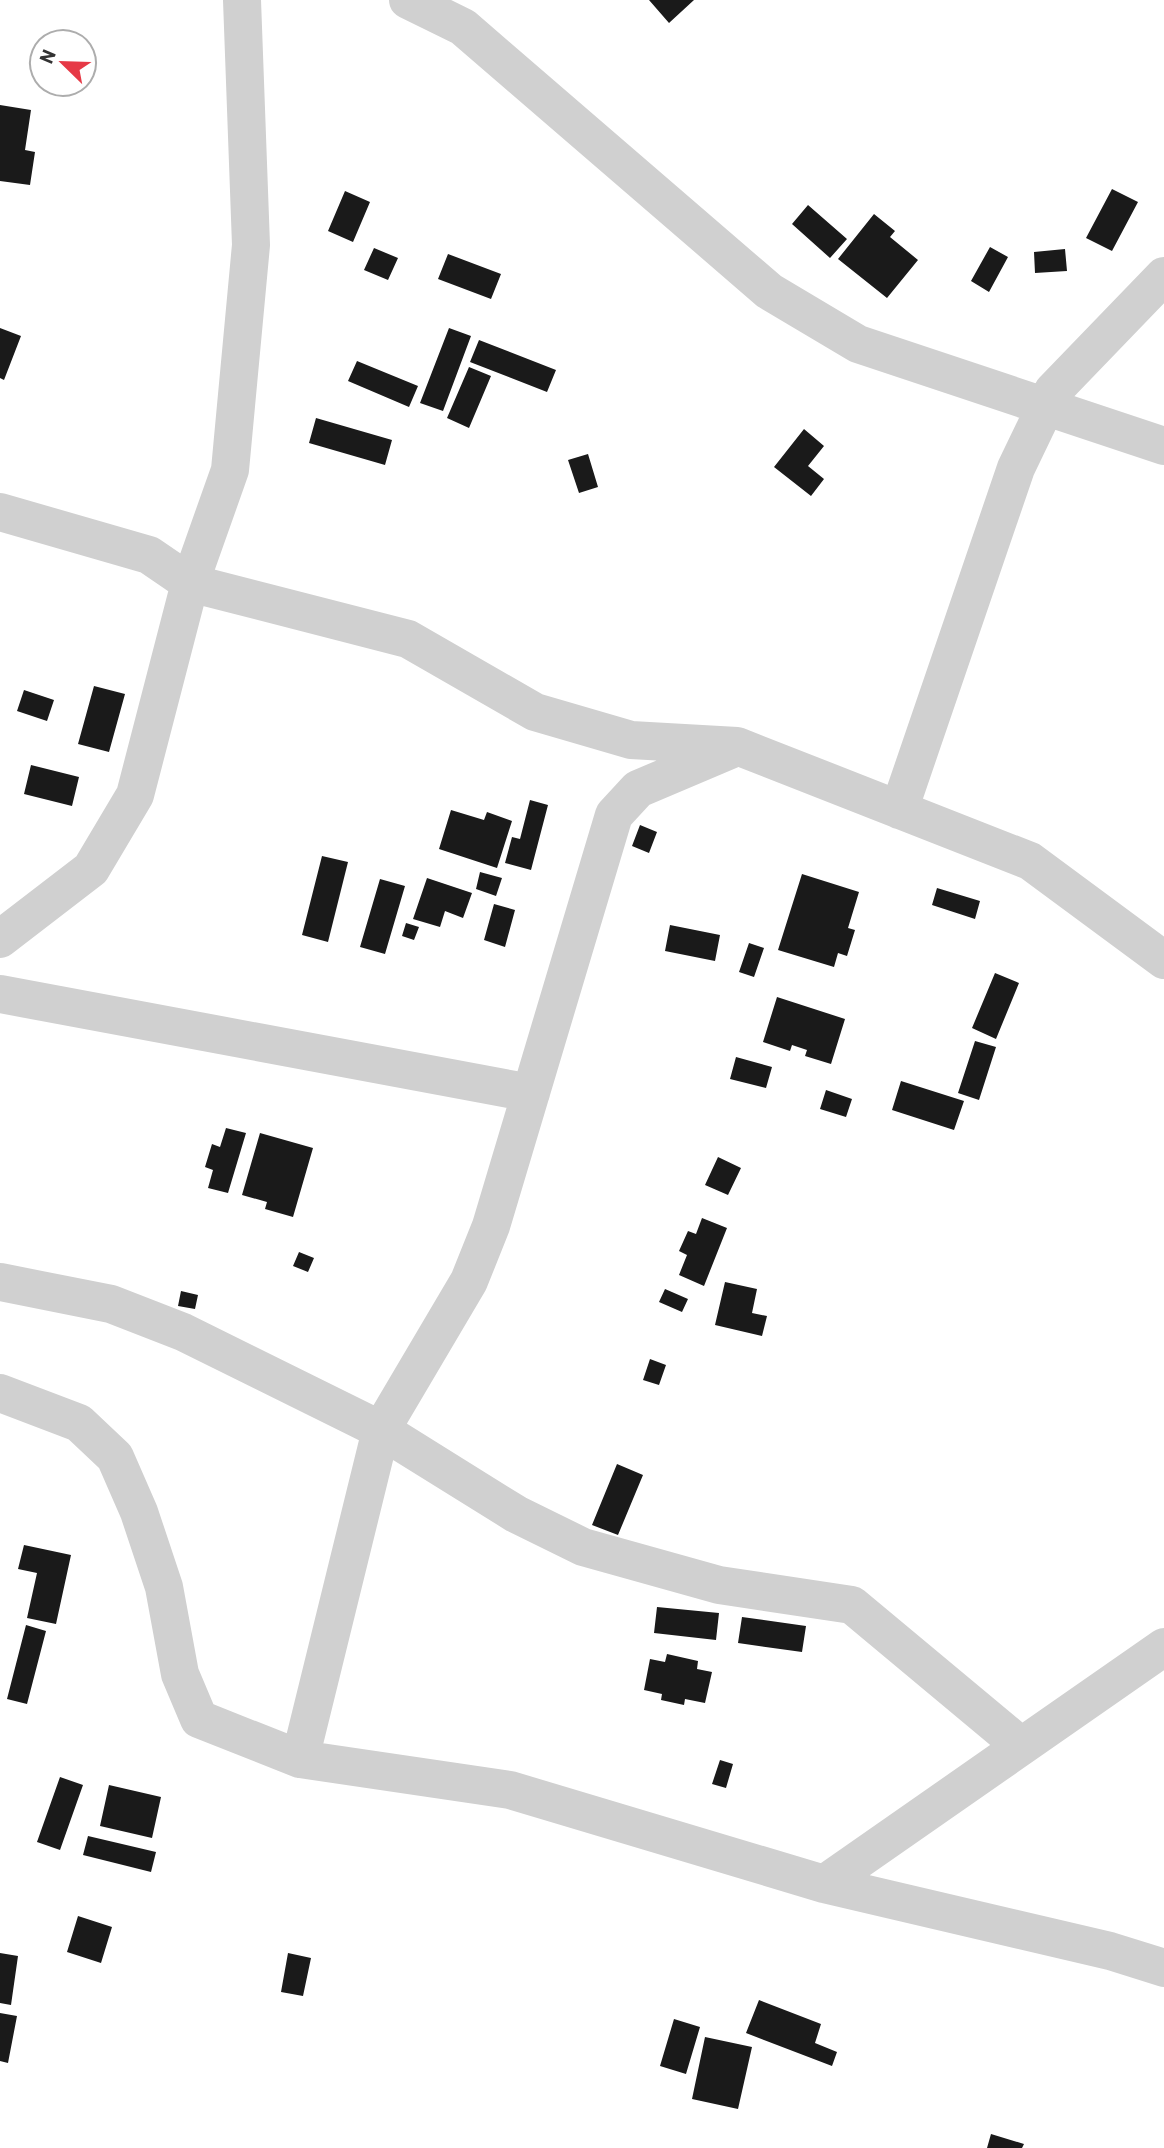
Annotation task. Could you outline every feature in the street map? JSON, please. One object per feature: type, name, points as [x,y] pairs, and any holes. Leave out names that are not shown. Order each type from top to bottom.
[{"type":"street","points":[[0,939],[91,869],[135,795],[190,583],[230,470],[251,244],[242,0]]},
{"type":"street","points":[[408,0],[463,27],[769,291],[858,344],[1164,446]]},
{"type":"street","points":[[899,810],[1016,468],[1052,391],[1164,276]]},
{"type":"street","points":[[0,512],[149,555],[190,583],[408,639],[535,712],[631,740],[737,746],[1030,861],[1164,960]]},
{"type":"street","points":[[300,1759],[381,1430],[469,1282],[491,1226],[614,815],[639,789],[737,746]]},
{"type":"street","points":[[0,994],[531,1093]]},
{"type":"street","points":[[0,1282],[111,1304],[183,1332],[381,1430],[516,1514],[583,1547],[719,1586],[852,1605],[1021,1746]]},
{"type":"street","points":[[0,1393],[79,1423],[115,1457],[139,1512],[164,1587],[180,1674],[199,1719],[300,1759],[510,1790],[824,1884],[1110,1951],[1164,1968]]},
{"type":"street","points":[[824,1884],[1164,1647]]},
{"type":"building","points":[[649,0],[694,0],[669,23]]},
{"type":"building","points":[[0,105],[31,110],[25,150],[35,152],[30,185],[0,181]]},
{"type":"building","points":[[1112,189],[1138,202],[1112,251],[1086,238]]},
{"type":"building","points":[[345,191],[370,202],[353,242],[328,231]]},
{"type":"building","points":[[808,205],[847,239],[830,258],[792,224]]},
{"type":"building","points":[[874,214],[895,231],[890,237],[918,260],[887,298],[838,259]]},
{"type":"building","points":[[990,247],[1008,257],[989,292],[971,281]]},
{"type":"building","points":[[374,248],[398,258],[388,280],[364,270]]},
{"type":"building","points":[[1065,249],[1067,271],[1035,273],[1034,252]]},
{"type":"building","points":[[448,254],[501,274],[491,299],[438,279]]},
{"type":"building","points":[[0,328],[21,336],[4,380],[0,378]]},
{"type":"building","points":[[449,328],[471,336],[443,411],[420,403]]},
{"type":"building","points":[[479,340],[556,370],[547,392],[470,362]]},
{"type":"building","points":[[357,361],[418,386],[409,407],[348,381]]},
{"type":"building","points":[[469,367],[491,376],[469,428],[447,418]]},
{"type":"building","points":[[316,418],[392,440],[385,465],[309,443]]},
{"type":"building","points":[[804,429],[824,446],[808,466],[824,479],[811,496],[774,467]]},
{"type":"building","points":[[588,454],[598,487],[579,493],[568,460]]},
{"type":"building","points":[[94,686],[125,694],[109,752],[78,744]]},
{"type":"building","points":[[24,690],[54,700],[47,721],[17,711]]},
{"type":"building","points":[[31,765],[79,777],[72,806],[24,794]]},
{"type":"building","points":[[530,800],[548,805],[531,870],[505,863],[512,837],[520,839]]},
{"type":"building","points":[[451,810],[484,820],[487,812],[512,821],[497,868],[439,849]]},
{"type":"building","points":[[640,825],[657,832],[649,853],[632,846]]},
{"type":"building","points":[[322,856],[348,862],[328,942],[302,935]]},
{"type":"building","points":[[480,872],[502,878],[496,896],[476,889]]},
{"type":"building","points":[[802,874],[859,892],[848,928],[855,930],[847,956],[838,953],[834,967],[778,950]]},
{"type":"building","points":[[427,878],[472,893],[463,918],[445,911],[440,927],[413,919]]},
{"type":"building","points":[[380,879],[405,886],[385,954],[360,947]]},
{"type":"building","points":[[937,888],[980,901],[975,919],[932,905]]},
{"type":"building","points":[[494,904],[515,910],[505,947],[484,940]]},
{"type":"building","points":[[406,923],[419,927],[414,940],[402,936]]},
{"type":"building","points":[[670,925],[720,935],[715,961],[665,951]]},
{"type":"building","points":[[749,943],[764,948],[754,977],[739,972]]},
{"type":"building","points":[[995,973],[1019,983],[996,1039],[972,1028]]},
{"type":"building","points":[[777,997],[845,1019],[831,1064],[805,1056],[807,1050],[792,1045],[790,1051],[763,1042]]},
{"type":"building","points":[[975,1041],[996,1047],[979,1100],[958,1093]]},
{"type":"building","points":[[736,1057],[772,1067],[766,1088],[730,1079]]},
{"type":"building","points":[[901,1081],[964,1101],[954,1130],[892,1110]]},
{"type":"building","points":[[826,1090],[852,1099],[846,1117],[820,1109]]},
{"type":"building","points":[[226,1128],[246,1133],[228,1193],[208,1188],[213,1170],[205,1167],[212,1144],[220,1147]]},
{"type":"building","points":[[260,1133],[313,1148],[293,1217],[265,1209],[267,1202],[242,1195]]},
{"type":"building","points":[[718,1157],[741,1168],[728,1195],[705,1185]]},
{"type":"building","points":[[702,1218],[727,1228],[704,1286],[679,1275],[687,1255],[679,1251],[688,1231],[696,1234]]},
{"type":"building","points":[[299,1252],[314,1258],[308,1272],[293,1266]]},
{"type":"building","points":[[725,1282],[757,1289],[752,1313],[767,1316],[762,1336],[715,1325]]},
{"type":"building","points":[[665,1289],[688,1299],[682,1312],[659,1302]]},
{"type":"building","points":[[181,1291],[198,1295],[195,1309],[178,1306]]},
{"type":"building","points":[[650,1359],[666,1365],[659,1385],[643,1380]]},
{"type":"building","points":[[617,1464],[643,1475],[618,1535],[592,1525]]},
{"type":"building","points":[[24,1545],[71,1555],[56,1624],[27,1618],[37,1573],[18,1569]]},
{"type":"building","points":[[657,1607],[719,1613],[716,1640],[654,1633]]},
{"type":"building","points":[[742,1617],[806,1626],[802,1652],[738,1643]]},
{"type":"building","points":[[26,1625],[46,1631],[27,1704],[7,1699]]},
{"type":"building","points":[[667,1654],[698,1661],[697,1669],[712,1672],[705,1703],[685,1699],[684,1705],[661,1700],[662,1694],[644,1690],[650,1659],[665,1662]]},
{"type":"building","points":[[720,1760],[733,1764],[726,1788],[712,1784]]},
{"type":"building","points":[[60,1777],[83,1785],[60,1850],[37,1842]]},
{"type":"building","points":[[109,1785],[161,1797],[152,1838],[100,1826]]},
{"type":"building","points":[[88,1836],[156,1852],[151,1872],[83,1855]]},
{"type":"building","points":[[78,1916],[112,1927],[101,1963],[67,1952]]},
{"type":"building","points":[[0,1953],[18,1956],[11,2005],[0,2003]]},
{"type":"building","points":[[288,1953],[311,1958],[303,1996],[281,1992]]},
{"type":"building","points":[[759,2000],[821,2024],[815,2043],[837,2052],[832,2066],[746,2033]]},
{"type":"building","points":[[0,2013],[17,2016],[8,2063],[0,2061]]},
{"type":"building","points":[[674,2019],[700,2027],[686,2074],[660,2066]]},
{"type":"building","points":[[705,2037],[752,2047],[738,2109],[692,2099]]},
{"type":"building","points":[[991,2134],[1024,2144],[1022,2148],[987,2148]]}]
